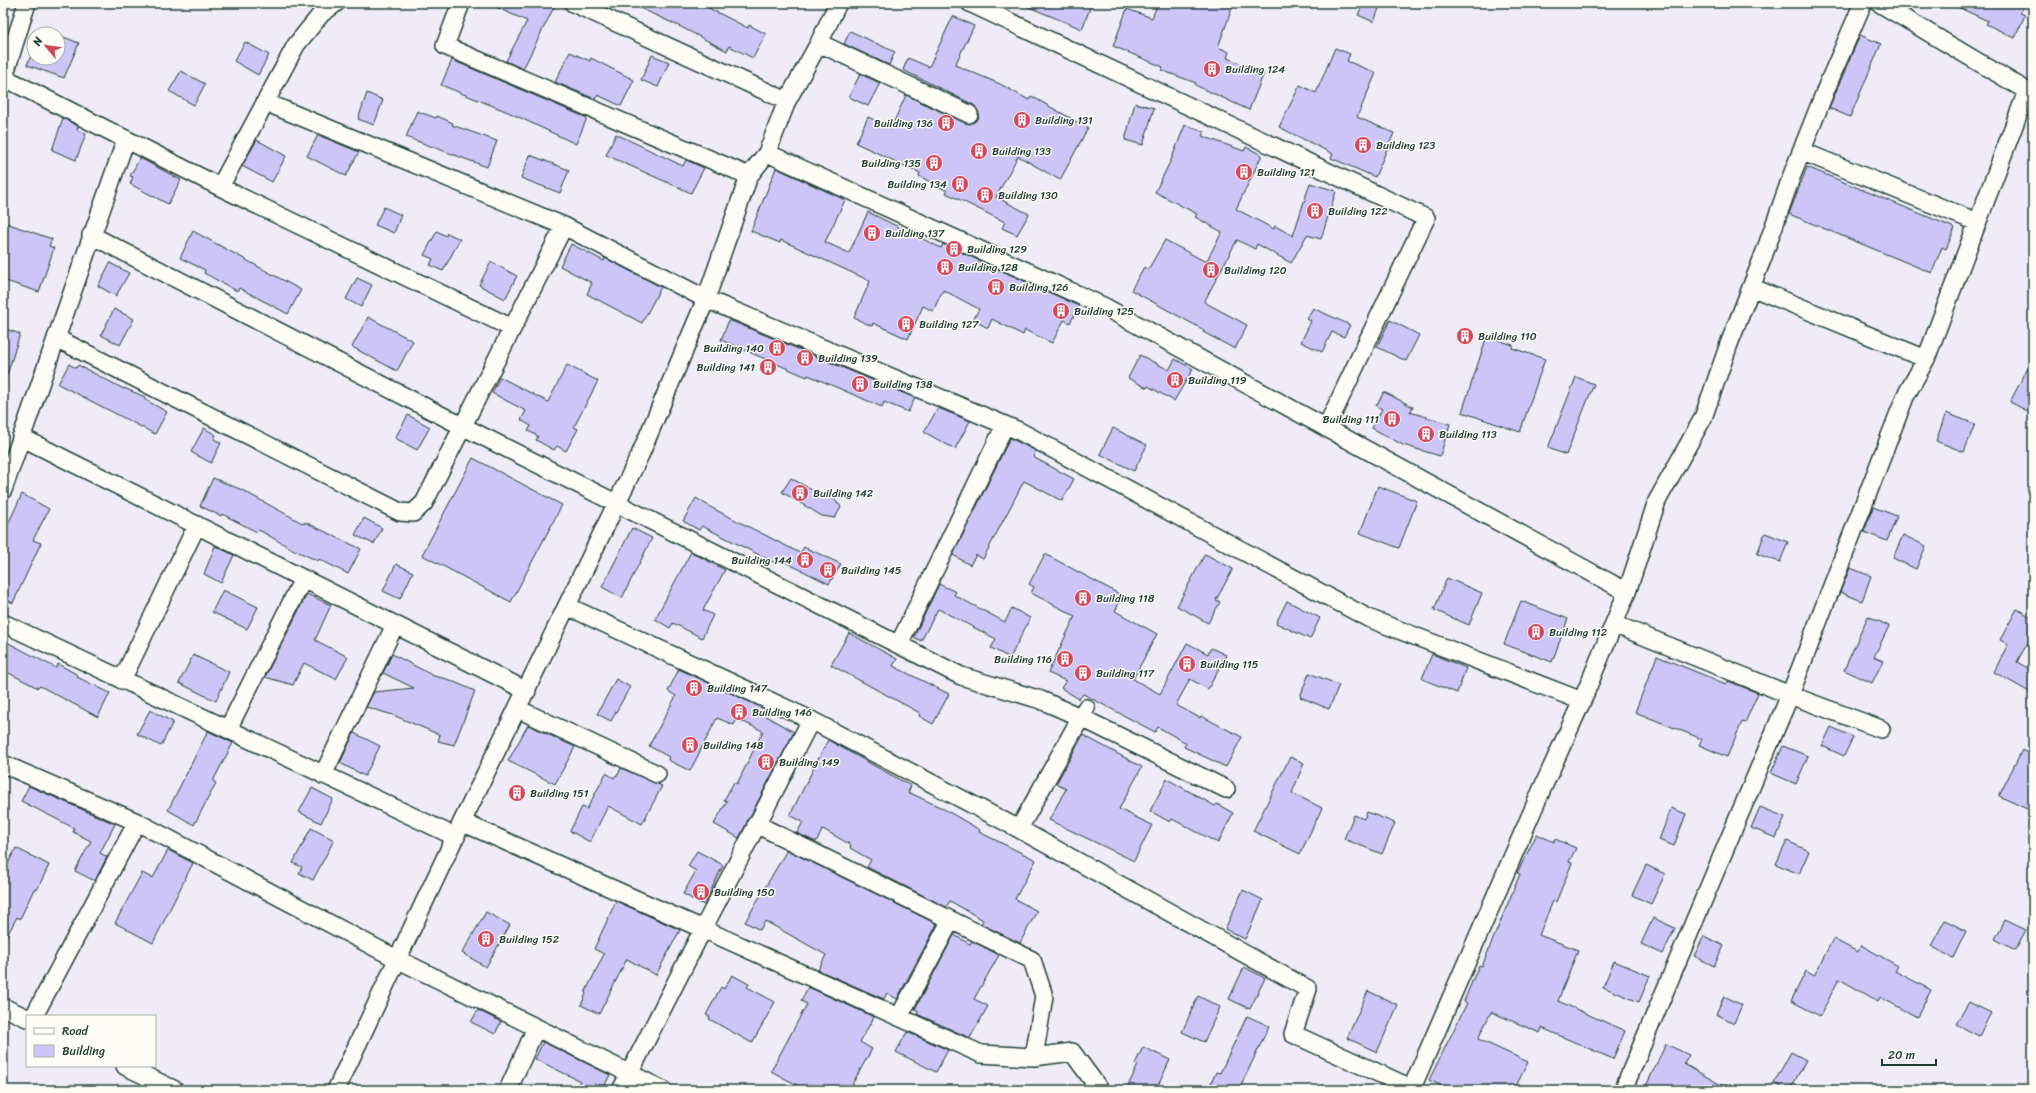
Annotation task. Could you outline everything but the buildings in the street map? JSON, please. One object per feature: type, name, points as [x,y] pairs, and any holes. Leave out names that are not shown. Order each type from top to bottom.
[{"type":"street","points":[[27,3],[3,78],[220,187],[512,328]]},
{"type":"street","points":[[220,187],[296,44],[322,13],[336,3]]},
{"type":"street","points":[[461,3],[445,46],[749,176]]},
{"type":"street","points":[[573,3],[787,101]]},
{"type":"street","points":[[336,1090],[459,829],[640,455],[706,299],[749,176],[767,153],[787,101],[819,43],[838,3]]},
{"type":"street","points":[[970,3],[1426,218],[1326,428]]},
{"type":"street","points":[[567,606],[811,720],[1019,829],[1308,988],[1293,1034],[1411,1089],[1582,701],[1627,592],[1657,501],[1703,418],[1801,151],[1863,3]]},
{"type":"street","points":[[1623,1090],[1790,695],[1905,397],[1926,359],[1977,222],[2030,93],[1879,3]]},
{"type":"street","points":[[819,43],[969,114]]},
{"type":"street","points":[[265,102],[564,226],[706,299],[1019,430],[1368,618],[1582,701]]},
{"type":"street","points":[[3,490],[126,139]]},
{"type":"street","points":[[1801,151],[1977,222]]},
{"type":"street","points":[[767,153],[1103,306],[1627,592]]},
{"type":"street","points":[[56,338],[393,509],[406,514],[418,509],[424,503],[564,226]]},
{"type":"street","points":[[92,235],[462,426],[961,676],[1083,712],[1226,789]]},
{"type":"street","points":[[1751,287],[1926,359]]},
{"type":"street","points":[[899,644],[1005,425]]},
{"type":"street","points":[[21,437],[527,691]]},
{"type":"street","points":[[122,680],[198,526]]},
{"type":"street","points":[[228,729],[303,579]]},
{"type":"street","points":[[3,623],[324,774],[703,930],[982,1054],[1034,1057],[1072,1052],[1100,1090]]},
{"type":"street","points":[[1614,624],[1790,695],[1881,729]]},
{"type":"street","points":[[324,774],[395,625]]},
{"type":"street","points":[[518,709],[656,774]]},
{"type":"street","points":[[1019,829],[1083,712]]},
{"type":"street","points":[[622,1090],[629,1073],[756,824],[811,720]]},
{"type":"street","points":[[3,764],[137,822],[397,959],[663,1090]]},
{"type":"street","points":[[35,1015],[137,822]]},
{"type":"street","points":[[756,824],[1032,960],[1044,996],[1034,1057]]},
{"type":"street","points":[[899,1017],[951,920]]},
{"type":"street","points":[[4,1009],[26,1018]]},
{"type":"street","points":[[508,1090],[536,1028]]},
{"type":"street","points":[[127,1067],[175,1090]]},
{"type":"place","name":"Building 124","points":[[1212,69]]},
{"type":"place","name":"Building 131","points":[[1022,120]]},
{"type":"place","name":"Building 136","points":[[946,123]]},
{"type":"place","name":"Building 123","points":[[1363,145]]},
{"type":"place","name":"Building 133","points":[[979,151]]},
{"type":"place","name":"Building 135","points":[[934,163]]},
{"type":"place","name":"Building 121","points":[[1244,172]]},
{"type":"place","name":"Building 134","points":[[960,184]]},
{"type":"place","name":"Building 130","points":[[985,195]]},
{"type":"place","name":"Building 122","points":[[1315,211]]},
{"type":"place","name":"Building 137","points":[[872,233]]},
{"type":"place","name":"Building 129","points":[[954,249]]},
{"type":"place","name":"Building 128","points":[[945,267]]},
{"type":"place","name":"Buildimg 120","points":[[1211,270]]},
{"type":"place","name":"Building 126","points":[[996,287]]},
{"type":"place","name":"Building 125","points":[[1061,311]]},
{"type":"place","name":"Building 127","points":[[906,324]]},
{"type":"place","name":"Building 110","points":[[1465,336]]},
{"type":"place","name":"Building 140","points":[[777,348]]},
{"type":"place","name":"Building 139","points":[[805,358]]},
{"type":"place","name":"Building 141","points":[[768,367]]},
{"type":"place","name":"Building 119","points":[[1175,380]]},
{"type":"place","name":"Building 138","points":[[860,384]]},
{"type":"place","name":"Building 111","points":[[1392,419]]},
{"type":"place","name":"Building 113","points":[[1426,434]]},
{"type":"place","name":"Building 142","points":[[800,493]]},
{"type":"place","name":"Building 144","points":[[805,560]]},
{"type":"place","name":"Building 145","points":[[828,570]]},
{"type":"place","name":"Building 118","points":[[1083,598]]},
{"type":"place","name":"Building 112","points":[[1536,632]]},
{"type":"place","name":"Building 116","points":[[1065,659]]},
{"type":"place","name":"Building 115","points":[[1187,664]]},
{"type":"place","name":"Building 117","points":[[1083,673]]},
{"type":"place","name":"Building 147","points":[[694,688]]},
{"type":"place","name":"Building 146","points":[[739,712]]},
{"type":"place","name":"Building 148","points":[[690,745]]},
{"type":"place","name":"Building 149","points":[[766,762]]},
{"type":"place","name":"Building 151","points":[[517,793]]},
{"type":"place","name":"Building 150","points":[[701,892]]},
{"type":"place","name":"Building 152","points":[[486,939]]}]
